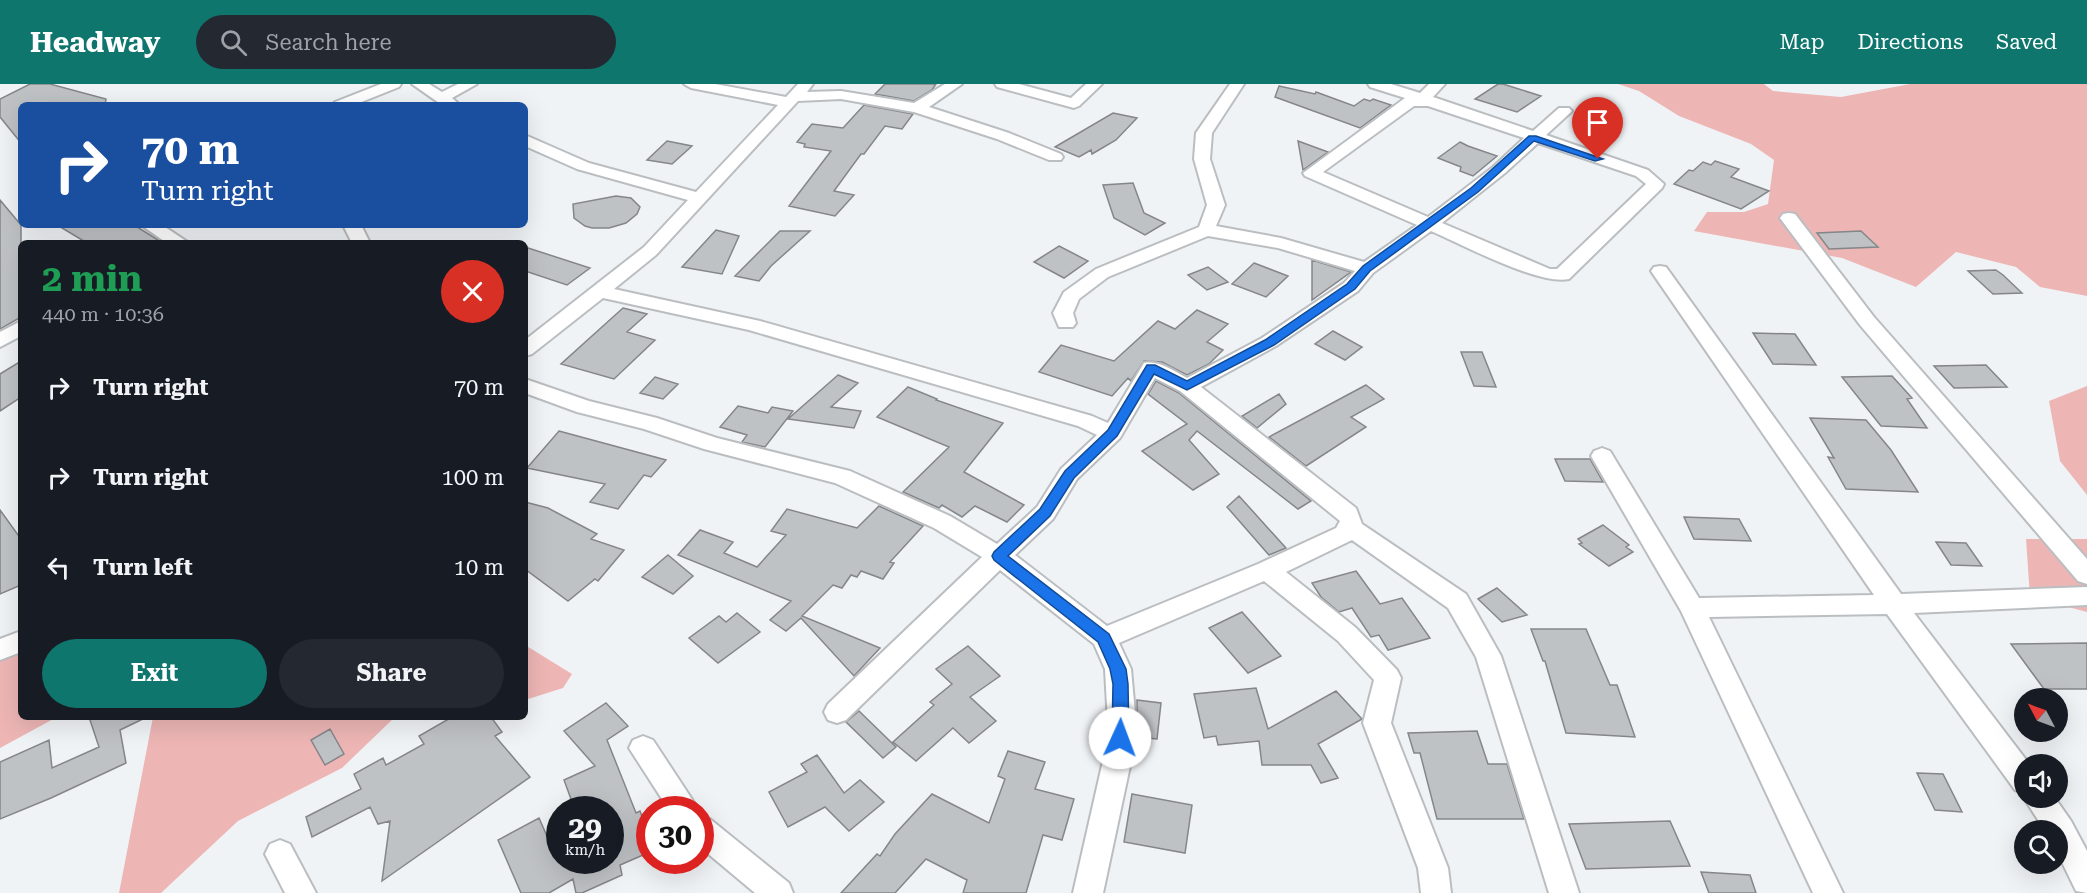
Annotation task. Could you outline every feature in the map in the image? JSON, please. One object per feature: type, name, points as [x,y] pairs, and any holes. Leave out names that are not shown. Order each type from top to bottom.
[{"type":"street","points":[[348,102],[394,84]]},
{"type":"street","points":[[419,84],[446,102],[470,84]]},
{"type":"street","points":[[691,84],[791,100],[841,94],[917,108],[1003,136],[1055,157]]},
{"type":"street","points":[[528,345],[650,251],[806,84]]},
{"type":"street","points":[[917,108],[955,84]]},
{"type":"street","points":[[1002,84],[1074,103],[1095,84]]},
{"type":"street","points":[[1206,230],[1216,205],[1202,159],[1204,133],[1237,84]]},
{"type":"street","points":[[1375,84],[1427,100],[1533,138],[1642,173],[1656,184],[1562,275],[1557,276],[1311,173],[1410,101],[1427,100]]},
{"type":"street","points":[[1427,100],[1426,95],[1438,84]]},
{"type":"street","points":[[1187,386],[1269,342],[1351,287],[1366,269],[1499,170],[1564,111]]},
{"type":"street","points":[[528,141],[583,166],[701,198]]},
{"type":"street","points":[[1790,218],[1867,321],[2087,575]]},
{"type":"street","points":[[155,228],[175,240]]},
{"type":"street","points":[[1066,323],[1063,313],[1071,296],[1102,273],[1206,230],[1281,243],[1366,269]]},
{"type":"street","points":[[1660,271],[1894,604],[2014,766]]},
{"type":"street","points":[[598,291],[753,324],[1074,418],[1112,433]]},
{"type":"street","points":[[0,341],[18,329]]},
{"type":"street","points":[[837,712],[1045,513],[1070,474],[1112,433],[1151,368],[1187,386],[1348,514],[1352,522],[1344,534],[1267,570],[1104,638]]},
{"type":"street","points":[[528,388],[584,407],[649,423],[712,444],[842,477],[942,522],[999,556],[1104,638],[1118,669],[1122,724],[1119,752],[1088,893]]},
{"type":"street","points":[[1602,456],[1692,608],[1828,893]]},
{"type":"street","points":[[1350,527],[1457,601],[1488,656],[1564,893]]},
{"type":"street","points":[[1267,570],[1359,647],[1388,678],[1377,723],[1432,868],[1436,893]]},
{"type":"street","points":[[1692,608],[1894,604],[2087,596]]},
{"type":"street","points":[[0,650],[18,642]]},
{"type":"street","points":[[643,748],[676,796]]},
{"type":"street","points":[[2045,808],[2061,830],[2087,881]]},
{"type":"street","points":[[714,840],[778,893]]},
{"type":"street","points":[[280,854],[301,893]]},
{"type":"shaded area","points":[[1618,84],[1764,84],[1773,91],[1841,97],[1910,84],[2087,84],[2087,296],[2040,287],[2016,267],[1956,252],[1916,287],[1842,258],[1694,231],[1707,212],[1744,212],[1768,204],[1774,160],[1751,144],[1679,116],[1639,91]]},
{"type":"shaded area","points":[[2087,386],[2087,495],[2060,461],[2049,401]]},
{"type":"shaded area","points":[[2026,539],[2087,539],[2087,612],[2030,597]]},
{"type":"shaded area","points":[[528,647],[572,674],[563,688],[528,699]]},
{"type":"shaded area","points":[[18,649],[18,720],[51,720],[0,748],[0,655]]},
{"type":"shaded area","points":[[152,720],[392,720],[342,768],[238,821],[161,893],[119,893]]},
{"type":"building","points":[[30,84],[50,84],[106,99],[106,102],[18,102],[18,139],[0,117],[0,99]]},
{"type":"building","points":[[885,84],[936,84],[932,90],[914,101],[875,94]]},
{"type":"building","points":[[1498,84],[1541,96],[1517,112],[1475,99]]},
{"type":"building","points":[[1279,86],[1315,94],[1316,92],[1354,106],[1364,99],[1370,101],[1373,99],[1391,105],[1360,128],[1275,97]]},
{"type":"building","points":[[864,105],[913,114],[902,129],[885,126],[864,154],[861,154],[834,191],[854,195],[835,216],[789,206],[831,151],[804,147],[805,144],[797,142],[812,124],[843,128]]},
{"type":"building","points":[[1113,113],[1137,118],[1116,140],[1092,154],[1091,150],[1079,157],[1055,147]]},
{"type":"building","points":[[667,141],[692,146],[672,164],[647,160]]},
{"type":"building","points":[[1298,141],[1328,152],[1303,170]]},
{"type":"building","points":[[1460,142],[1497,156],[1473,176],[1460,171],[1461,167],[1438,158]]},
{"type":"building","points":[[1715,161],[1739,169],[1731,177],[1769,191],[1741,209],[1674,184],[1689,170],[1693,171],[1703,162],[1711,165]]},
{"type":"building","points":[[1133,183],[1144,213],[1165,223],[1145,235],[1114,218],[1103,185]]},
{"type":"building","points":[[616,196],[631,198],[640,207],[637,214],[626,223],[609,228],[592,228],[574,218],[573,204]]},
{"type":"building","points":[[0,200],[18,221],[18,228],[21,228],[21,240],[18,240],[18,319],[0,329]]},
{"type":"building","points":[[62,228],[139,228],[158,240],[82,240]]},
{"type":"building","points":[[716,230],[739,236],[722,274],[682,267]]},
{"type":"building","points":[[780,231],[810,231],[771,266],[759,281],[735,276]]},
{"type":"building","points":[[1861,231],[1878,247],[1829,249],[1817,233]]},
{"type":"building","points":[[1059,246],[1088,261],[1064,278],[1034,262]]},
{"type":"building","points":[[528,248],[590,268],[567,285],[528,272]]},
{"type":"building","points":[[1312,260],[1351,272],[1312,300]]},
{"type":"building","points":[[1254,263],[1288,276],[1266,297],[1232,284]]},
{"type":"building","points":[[1208,267],[1228,282],[1207,290],[1188,275]]},
{"type":"building","points":[[1996,270],[2022,293],[1993,294],[1968,271]]},
{"type":"building","points":[[623,308],[647,314],[627,332],[655,340],[614,379],[561,364]]},
{"type":"building","points":[[1197,310],[1228,324],[1207,342],[1223,350],[1209,364],[1187,375],[1162,362],[1144,361],[1131,381],[1128,378],[1112,396],[1039,372],[1061,345],[1114,361],[1158,321],[1175,329]]},
{"type":"building","points":[[1333,331],[1362,347],[1345,360],[1315,344]]},
{"type":"building","points":[[1753,333],[1795,334],[1816,365],[1773,364]]},
{"type":"building","points":[[1461,352],[1482,352],[1496,387],[1474,386]]},
{"type":"building","points":[[18,363],[18,399],[0,411],[0,374]]},
{"type":"building","points":[[1986,365],[2007,387],[1954,388],[1934,366]]},
{"type":"building","points":[[838,375],[858,383],[831,407],[861,411],[854,428],[788,419]]},
{"type":"building","points":[[1892,376],[1912,398],[1907,399],[1927,428],[1881,426],[1842,377]]},
{"type":"building","points":[[655,377],[678,384],[663,399],[640,393]]},
{"type":"building","points":[[1156,381],[1179,393],[1311,501],[1298,509],[1197,431],[1189,440],[1219,474],[1193,490],[1142,451],[1187,424],[1148,394]]},
{"type":"building","points":[[1366,385],[1384,399],[1351,417],[1366,427],[1306,466],[1269,437]]},
{"type":"building","points":[[908,387],[936,400],[1003,423],[964,472],[1024,505],[1007,522],[975,506],[962,517],[942,505],[939,508],[903,492],[949,447],[877,417]]},
{"type":"building","points":[[1279,394],[1286,404],[1257,428],[1242,416]]},
{"type":"building","points":[[738,406],[768,413],[772,407],[793,411],[765,447],[742,442],[747,435],[720,427]]},
{"type":"building","points":[[1810,418],[1866,420],[1891,450],[1918,492],[1846,489],[1828,457],[1834,458]]},
{"type":"building","points":[[559,431],[666,460],[651,477],[644,475],[618,509],[590,502],[605,484],[528,467]]},
{"type":"building","points":[[1555,459],[1590,459],[1603,482],[1565,481]]},
{"type":"building","points":[[1239,496],[1286,548],[1269,555],[1227,507]]},
{"type":"building","points":[[528,503],[548,508],[597,534],[591,539],[624,550],[598,581],[595,579],[568,601],[528,571]]},
{"type":"building","points":[[879,506],[923,526],[890,562],[894,563],[883,579],[861,571],[857,577],[851,575],[842,588],[833,585],[802,616],[880,648],[854,676],[801,618],[786,631],[770,620],[791,601],[678,555],[700,530],[733,542],[724,553],[757,567],[786,535],[771,531],[787,509],[857,528]]},
{"type":"building","points":[[0,510],[18,535],[18,586],[0,594]]},
{"type":"building","points":[[1684,517],[1739,519],[1751,541],[1694,539]]},
{"type":"building","points":[[1603,525],[1629,545],[1626,547],[1633,552],[1609,566],[1579,544],[1582,543],[1578,539]]},
{"type":"building","points":[[1936,542],[1966,543],[1982,566],[1951,565]]},
{"type":"building","points":[[668,555],[693,576],[673,594],[642,577]]},
{"type":"building","points":[[1356,571],[1380,604],[1402,598],[1430,638],[1388,650],[1379,635],[1371,637],[1352,608],[1339,612],[1321,597],[1312,583]]},
{"type":"building","points":[[1497,588],[1527,615],[1502,622],[1478,599]]},
{"type":"building","points":[[1242,612],[1281,656],[1248,673],[1209,628]]},
{"type":"building","points":[[737,613],[760,632],[718,663],[689,638],[719,616],[726,622]]},
{"type":"building","points":[[1531,629],[1586,629],[1610,685],[1617,685],[1635,737],[1566,733],[1545,661],[1543,661]]},
{"type":"building","points":[[2087,643],[2087,689],[2043,688],[2011,644]]},
{"type":"building","points":[[968,646],[1000,676],[970,697],[996,721],[969,743],[953,728],[916,761],[893,742],[934,705],[930,702],[952,684],[936,669]]},
{"type":"building","points":[[1256,688],[1268,729],[1336,691],[1362,719],[1318,744],[1338,778],[1321,783],[1311,765],[1262,765],[1259,741],[1218,745],[1216,736],[1204,738],[1194,694]]},
{"type":"building","points":[[1137,700],[1161,703],[1157,739],[1137,737]]},
{"type":"building","points":[[606,703],[628,726],[607,740],[636,813],[636,858],[624,863],[624,796],[570,796],[564,780],[595,766],[564,731]]},
{"type":"building","points":[[859,711],[896,747],[883,758],[846,722]]},
{"type":"building","points":[[90,720],[141,720],[120,730],[126,763],[0,819],[0,762],[49,740],[52,768],[99,747]]},
{"type":"building","points":[[447,720],[493,720],[502,732],[495,736],[530,777],[382,881],[390,821],[378,824],[370,807],[312,837],[306,817],[361,789],[354,774],[383,758],[386,765],[424,744],[419,736]]},
{"type":"building","points":[[330,729],[344,754],[325,765],[311,740]]},
{"type":"building","points":[[1477,731],[1488,764],[1507,764],[1524,819],[1437,819],[1420,753],[1414,753],[1408,733]]},
{"type":"building","points":[[1008,751],[1045,762],[1035,789],[1074,799],[1062,840],[1043,835],[1026,893],[963,893],[967,880],[926,859],[895,893],[841,893],[877,854],[880,856],[895,834],[932,794],[989,823],[1005,779],[998,776]]},
{"type":"building","points":[[817,755],[844,793],[860,780],[884,802],[849,831],[825,807],[788,827],[769,792],[807,772],[801,764]]},
{"type":"building","points":[[1917,773],[1943,774],[1962,812],[1935,810]]},
{"type":"building","points":[[1132,794],[1192,805],[1185,853],[1124,842]]},
{"type":"building","points":[[539,818],[546,834],[546,874],[622,875],[582,893],[576,893],[573,879],[549,893],[521,893],[498,840]]},
{"type":"building","points":[[1670,821],[1690,866],[1586,869],[1569,824]]},
{"type":"building","points":[[1701,872],[1750,875],[1756,893],[1709,893]]},
{"type":"route","points":[[1120,738],[1122,724],[1118,669],[1104,638],[999,556],[1045,513],[1070,474],[1112,433],[1151,368],[1187,386],[1269,342],[1351,287],[1366,269],[1474,190],[1533,138],[1598,159]]}]
